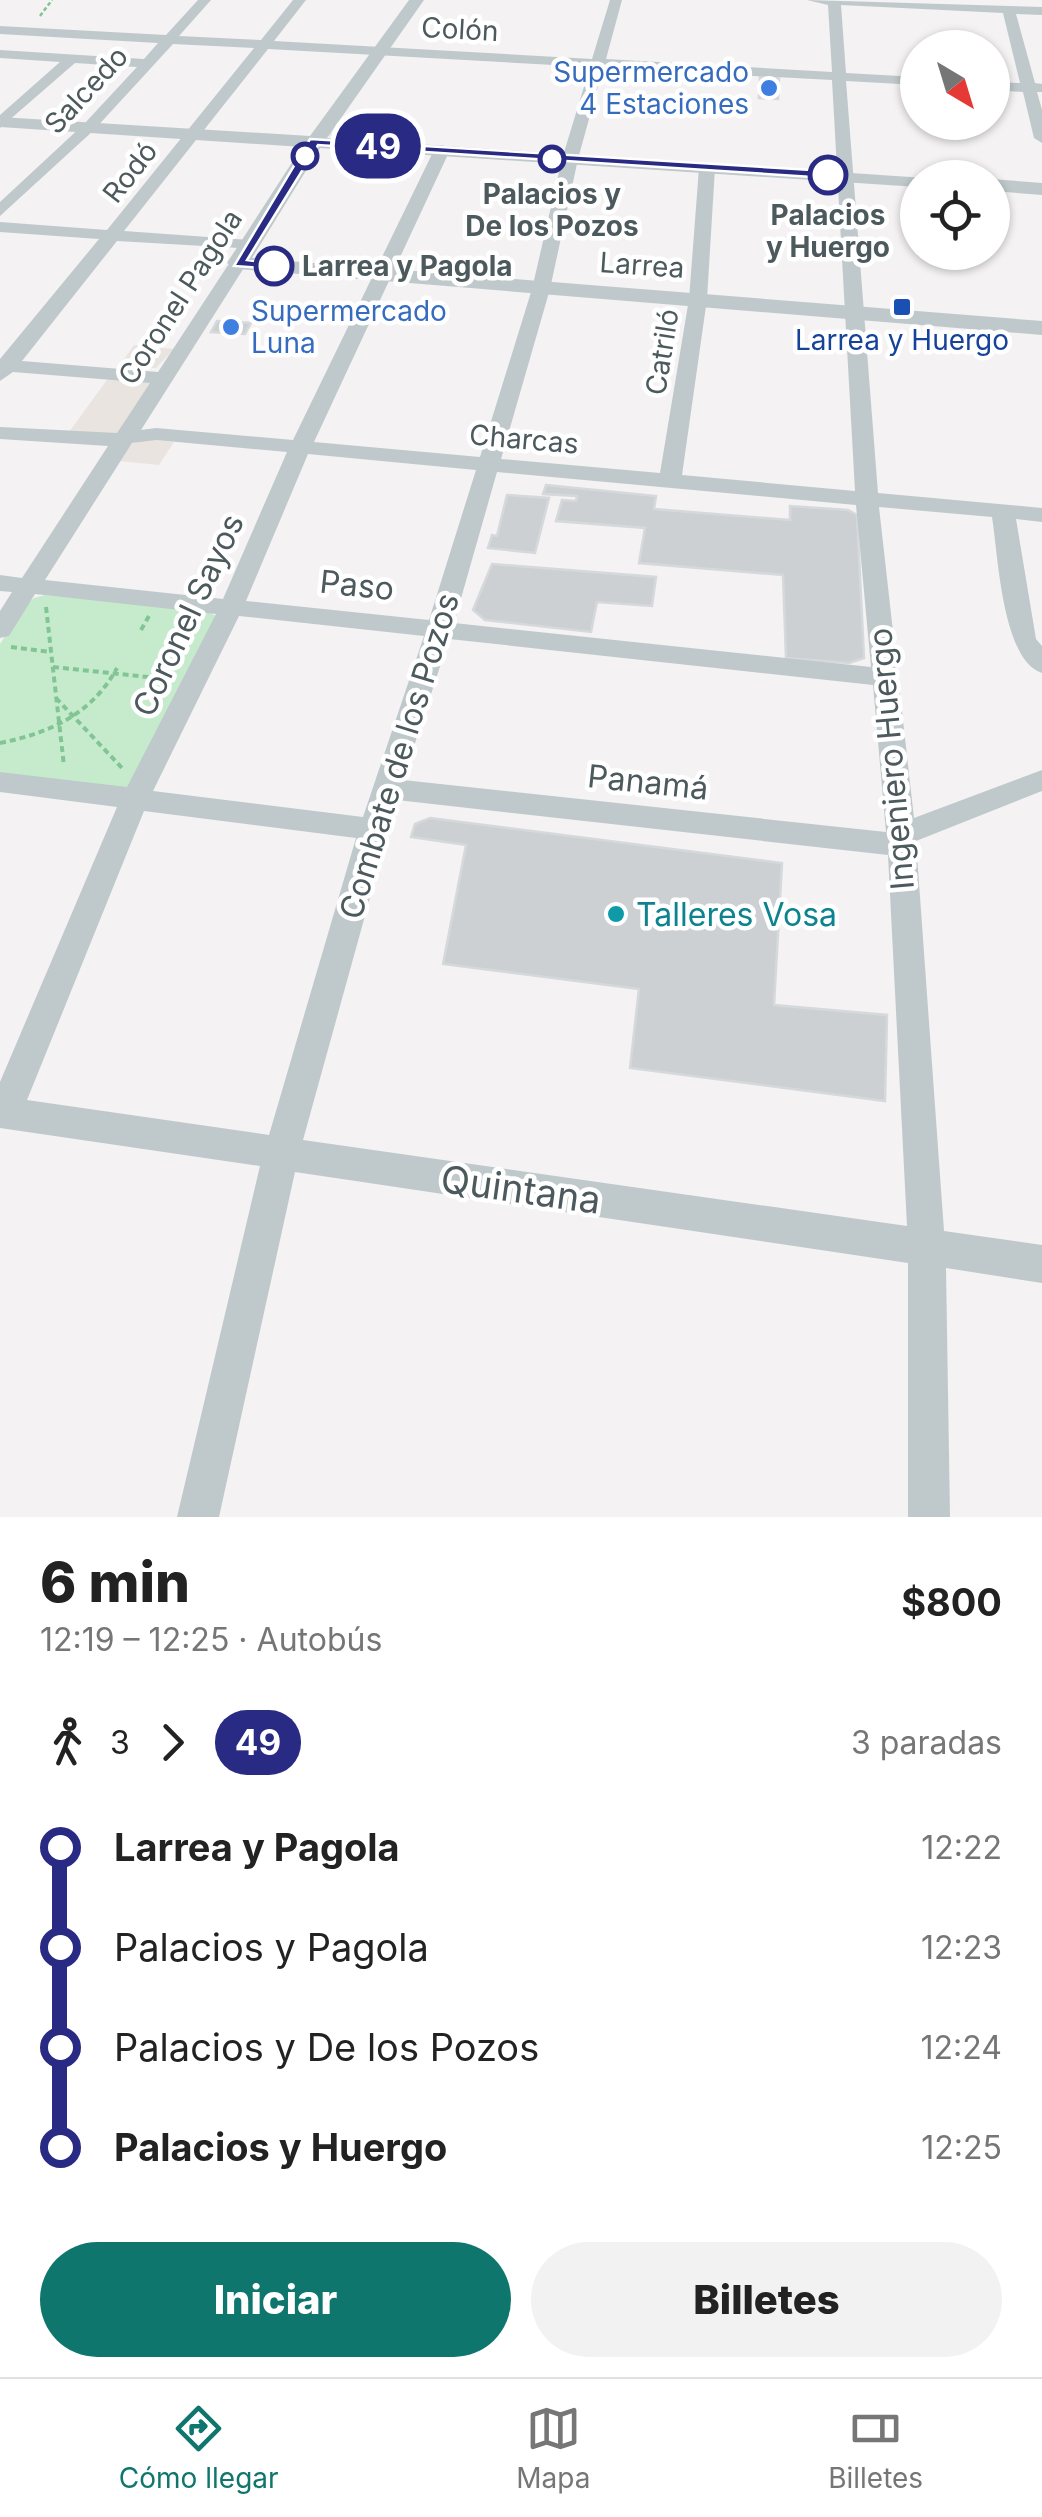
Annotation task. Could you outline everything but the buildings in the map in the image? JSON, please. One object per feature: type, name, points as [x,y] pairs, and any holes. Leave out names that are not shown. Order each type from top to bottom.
[{"type":"street","name":"Salcedo","points":[[4,203],[89,127],[205,0]]},
{"type":"street","name":"Rodó","points":[[2,368],[116,235],[300,0]]},
{"type":"street","name":"Coronel Pagola","points":[[0,630],[36,590],[162,378],[314,142],[417,0]]},
{"type":"street","name":"Combate de los Pozos","points":[[198,1517],[281,1154],[374,829],[439,630],[541,289],[570,159],[616,0]]},
{"type":"street","points":[[813,0],[1042,11]]},
{"type":"street","name":"Ingeniero Huergo","points":[[843,1],[838,76],[844,176],[867,500],[900,840],[928,1247],[929,1517]]},
{"type":"street","points":[[1008,10],[1036,88],[1042,138]]},
{"type":"street","name":"Colón","points":[[0,30],[900,80]]},
{"type":"street","points":[[0,54],[146,63]]},
{"type":"street","points":[[0,122],[72,59]]},
{"type":"street","points":[[1010,87],[1036,88]]},
{"type":"street","points":[[0,122],[900,179]]},
{"type":"street","name":"Coronel Sayos","points":[[2,1112],[136,797],[232,606],[300,448],[442,150]]},
{"type":"street","name":"Catriló","points":[[670,483],[698,299],[707,168]]},
{"type":"street","points":[[1010,187],[1042,189]]},
{"type":"street","name":"Larrea","points":[[0,227],[116,235],[381,274],[1042,328]]},
{"type":"street","points":[[2,368],[162,378]]},
{"type":"street","name":"Charcas","points":[[0,433],[101,441],[156,434],[1042,515]]},
{"type":"street","points":[[1003,512],[1024,640],[1042,664]]},
{"type":"street","name":"Paso","points":[[0,583],[36,590],[232,606],[885,677]]},
{"type":"street","points":[[900,840],[1042,780]]},
{"type":"street","points":[[0,782],[374,829]]},
{"type":"street","name":"Panamá","points":[[388,788],[900,840]]},
{"type":"street","name":"Quintana","points":[[2,1112],[1042,1264]]},
{"type":"path","points":[[36,590],[51,652],[64,770]]},
{"type":"path","points":[[0,646],[51,652]]},
{"type":"path","points":[[53,667],[116,670],[169,680]]},
{"type":"path","points":[[0,743],[73,716],[98,698],[116,670]]},
{"type":"path","points":[[56,698],[124,770]]},
{"type":"shaded area","points":[[338,120],[405,125],[394,144],[325,136]]},
{"type":"shaded area","points":[[134,345],[174,349],[156,368],[118,368]]},
{"type":"shaded area","points":[[109,377],[152,383],[124,428],[116,434],[69,432]]},
{"type":"shaded area","points":[[148,439],[174,442],[159,465],[119,461],[131,444]]},
{"type":"green space","points":[[45,595],[207,611],[216,616],[130,790],[0,778],[0,644],[24,607]]},
{"type":"bus line","name":"49","points":[[274,266],[238,263],[314,142],[828,175]]},
{"type":"place","name":"Supermercado 4 Estaciones","points":[[769,88]]},
{"type":"place","name":"Palacios y De los Pozos","points":[[552,159]]},
{"type":"place","name":"Palacios y Huergo","points":[[828,175]]},
{"type":"place","name":"Larrea y Pagola","points":[[274,266]]},
{"type":"place","name":"Larrea y Huergo","points":[[902,307]]},
{"type":"place","name":"Supermercado Luna","points":[[231,327]]},
{"type":"place","name":"Talleres Vosa","points":[[616,914]]}]
